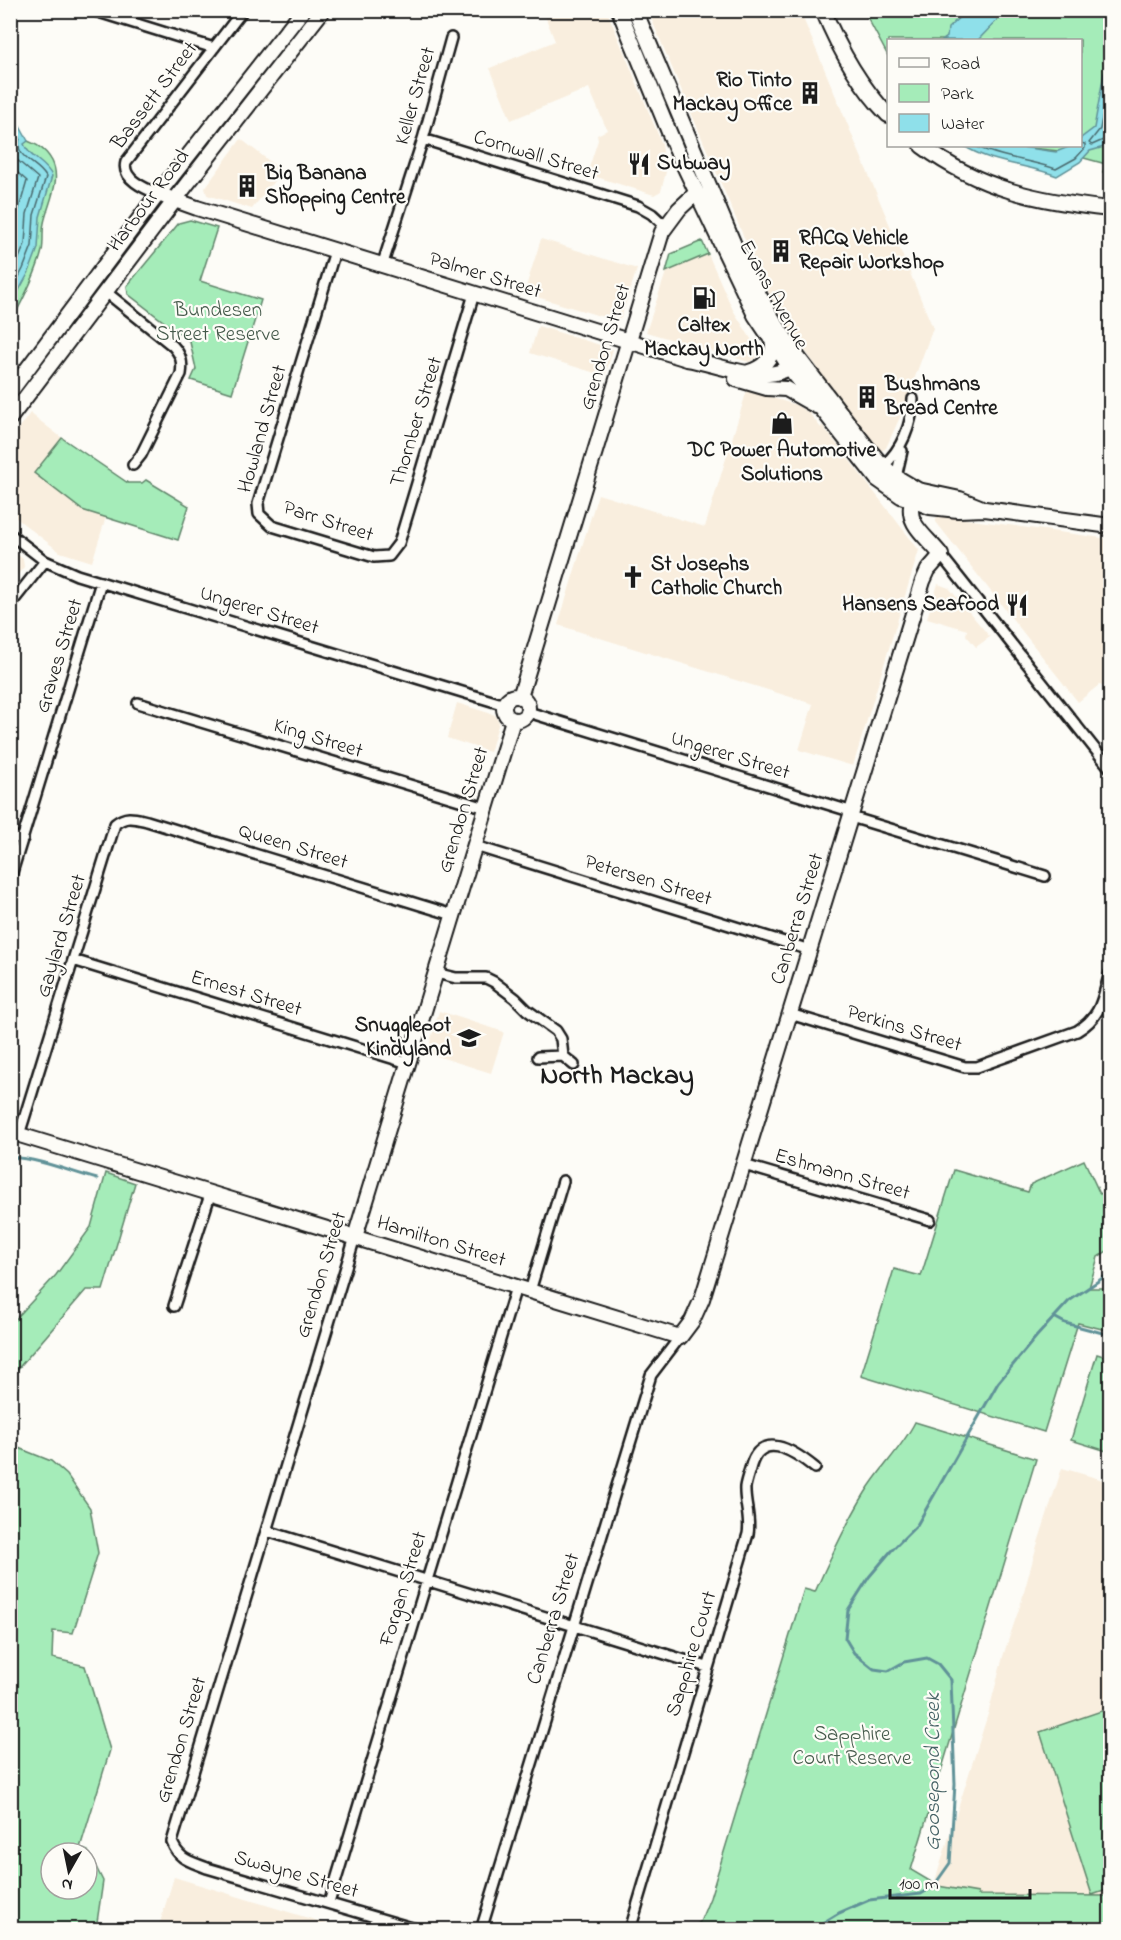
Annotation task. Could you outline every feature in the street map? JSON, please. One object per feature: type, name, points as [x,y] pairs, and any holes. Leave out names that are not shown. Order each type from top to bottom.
[{"type":"street","points":[[92,10],[214,48]]},
{"type":"street","name":"Bassett Street","points":[[158,194],[144,188],[128,176],[124,167],[126,162],[243,10]]},
{"type":"street","name":"Harbour Road","points":[[10,392],[158,194],[303,10]]},
{"type":"street","name":"Harbour Road","points":[[10,418],[323,10]]},
{"type":"street","name":"Evans Avenue","points":[[619,10],[696,192],[708,201],[797,367],[824,411],[869,470],[923,500]]},
{"type":"street","name":"Evans Avenue","points":[[635,10],[746,298],[773,344],[797,367],[884,466]]},
{"type":"street","points":[[823,10],[834,37],[854,73],[887,114]]},
{"type":"street","name":"Keller Street","points":[[382,266],[423,139],[451,38]]},
{"type":"street","points":[[639,59],[648,58],[653,54]]},
{"type":"street","points":[[646,76],[652,71],[660,70]]},
{"type":"street","name":"Cornwall Street","points":[[423,139],[638,206],[669,221]]},
{"type":"street","points":[[924,147],[960,170],[1014,193],[1057,203],[1110,209]]},
{"type":"street","name":"Grendon Street","points":[[520,697],[629,342],[669,221],[696,192]]},
{"type":"street","name":"Palmer Street","points":[[158,194],[382,266],[687,359],[767,375],[797,367]]},
{"type":"street","points":[[669,221],[708,201]]},
{"type":"street","name":"Howland Street","points":[[259,514],[258,504],[261,493],[335,251]]},
{"type":"street","points":[[106,292],[173,346],[179,352],[183,365],[181,374],[141,454],[133,465]]},
{"type":"street","name":"Thornber Street","points":[[389,556],[399,543],[474,294]]},
{"type":"street","points":[[744,372],[755,370],[763,365],[771,354],[773,344]]},
{"type":"street","points":[[687,359],[738,380],[790,391],[824,411]]},
{"type":"street","points":[[777,388],[783,385],[797,367]]},
{"type":"street","points":[[896,483],[884,466],[896,455],[903,440],[912,412],[913,399]]},
{"type":"street","points":[[896,483],[903,440]]},
{"type":"street","name":"Evans Avenue","points":[[896,483],[923,500]]},
{"type":"street","points":[[1110,526],[985,509],[957,510],[923,500],[926,525],[933,543],[1110,768]]},
{"type":"street","name":"Parr Street","points":[[259,514],[272,526],[374,557],[389,556]]},
{"type":"street","name":"Ungerer Street","points":[[10,534],[45,561],[101,582],[505,705]]},
{"type":"street","name":"Canberra Street","points":[[482,1926],[651,1375],[692,1321],[702,1299],[925,577],[942,555]]},
{"type":"street","points":[[10,604],[45,561]]},
{"type":"street","name":"Graves Street","points":[[10,879],[101,582]]},
{"type":"street","points":[[520,697],[526,701],[528,712],[523,718],[513,720],[507,715],[505,705],[509,698],[520,697]]},
{"type":"street","name":"King Street","points":[[138,703],[486,808]]},
{"type":"street","name":"Ungerer Street","points":[[528,712],[1045,876]]},
{"type":"street","name":"Grendon Street","points":[[172,1842],[513,720]]},
{"type":"street","name":"Queen Street","points":[[121,819],[129,817],[147,821],[453,915]]},
{"type":"street","name":"Gaylard Street","points":[[15,1133],[73,960],[115,824],[121,819]]},
{"type":"street","points":[[10,836],[23,839]]},
{"type":"street","name":"Petersen Street","points":[[475,846],[810,950]]},
{"type":"street","name":"Ernest Street","points":[[73,960],[408,1063]]},
{"type":"street","points":[[436,973],[456,978],[486,978],[494,982],[556,1031],[561,1039],[563,1056]]},
{"type":"street","name":"Perkins Street","points":[[790,1014],[965,1067],[977,1067],[1077,1031],[1091,1023],[1100,1006],[1110,973]]},
{"type":"street","points":[[538,1057],[563,1056],[574,1065]]},
{"type":"street","name":"Hamilton Street","points":[[15,1133],[680,1337]]},
{"type":"street","name":"Eshmann Street","points":[[744,1165],[930,1220]]},
{"type":"street","points":[[530,1291],[563,1181]]},
{"type":"street","points":[[174,1306],[211,1192]]},
{"type":"street","name":"Forgan Street","points":[[329,1903],[516,1287]]},
{"type":"street","name":"Sapphire Court","points":[[630,1929],[706,1667],[748,1534],[745,1486],[755,1454],[765,1446],[772,1446],[797,1454],[815,1468]]},
{"type":"street","points":[[267,1531],[425,1582],[706,1667]]},
{"type":"street","name":"Swayne Street","points":[[172,1842],[180,1857],[191,1862],[419,1929]]},
{"type":"shaded area","points":[[543,11],[607,11],[662,144],[666,172],[661,191],[654,195],[587,174],[598,140],[597,135],[607,130],[589,88],[511,120],[490,68],[555,41]]},
{"type":"shaded area","points":[[648,11],[800,11],[933,328],[901,415],[886,448],[880,452],[821,377],[820,371],[788,328],[762,280]]},
{"type":"shaded area","points":[[241,139],[282,171],[252,209],[207,195],[205,188]]},
{"type":"shaded area","points":[[541,239],[637,269],[621,318],[613,320],[524,293]]},
{"type":"shaded area","points":[[708,254],[733,310],[758,350],[756,358],[749,362],[646,332],[666,272]]},
{"type":"shaded area","points":[[538,326],[613,349],[605,376],[530,353]]},
{"type":"shaded area","points":[[747,390],[796,405],[809,413],[821,428],[822,425],[919,550],[853,766],[799,750],[813,704],[558,625],[598,494],[705,527]]},
{"type":"shaded area","points":[[30,413],[62,438],[35,473],[82,510],[106,517],[92,562],[60,552],[11,514],[11,440]]},
{"type":"shaded area","points":[[942,516],[1110,539],[1110,688],[1099,685],[1078,702],[936,522],[936,518]]},
{"type":"shaded area","points":[[11,549],[23,559],[24,567],[11,583]]},
{"type":"shaded area","points":[[938,584],[949,588],[990,637],[976,647],[966,635],[967,630],[927,618]]},
{"type":"shaded area","points":[[457,703],[495,715],[499,722],[490,752],[447,738]]},
{"type":"shaded area","points":[[439,1011],[504,1032],[491,1073],[427,1053]]},
{"type":"shaded area","points":[[1062,1468],[1110,1482],[1110,1929],[961,1929],[978,1894],[933,1887]]},
{"type":"shaded area","points":[[174,1877],[344,1929],[158,1929]]},
{"type":"green space","points":[[864,11],[1110,11],[1110,173],[1103,172],[1106,164],[1058,151],[1023,147],[1082,147],[1082,39],[887,39],[887,54]]},
{"type":"green space","points":[[11,135],[34,144],[44,151],[52,161],[56,176],[44,223],[43,248],[29,287],[11,322]]},
{"type":"green space","name":"Bundesen Street Reserve","points":[[190,220],[217,228],[200,281],[261,300],[232,393],[191,380],[196,369],[190,342],[128,294],[127,286],[179,223]]},
{"type":"green space","points":[[702,241],[708,254],[666,272],[671,254]]},
{"type":"green space","points":[[62,438],[128,483],[142,483],[146,480],[189,506],[178,540],[82,510],[34,473]]},
{"type":"green space","points":[[1084,1160],[1100,1194],[1110,1187],[1110,1249],[1098,1257],[1089,1288],[1104,1288],[1110,1284],[1110,1331],[1078,1323],[1044,1432],[861,1376],[894,1269],[921,1276],[954,1170],[1028,1192],[1031,1184]]},
{"type":"green space","points":[[106,1173],[135,1183],[103,1290],[86,1290],[16,1371],[11,1386],[11,1324],[56,1275],[91,1227]]},
{"type":"green space","points":[[1097,1354],[1110,1358],[1110,1452],[1071,1440]]},
{"type":"green space","name":"Sapphire Court Reserve","points":[[915,1422],[1036,1459],[911,1870],[938,1886],[978,1893],[978,1895],[1110,1896],[1110,1929],[690,1929],[700,1922],[710,1898],[804,1589],[815,1592],[838,1541],[858,1505]]},
{"type":"green space","points":[[11,1445],[51,1461],[67,1475],[90,1508],[98,1553],[73,1633],[53,1631],[52,1658],[85,1666],[110,1750],[82,1841],[39,1841],[39,1901],[99,1901],[99,1873],[103,1881],[96,1929],[11,1929],[10,1586],[14,1568],[14,1519],[11,1517]]},
{"type":"green space","points":[[1110,1708],[1110,1889],[1092,1895],[1040,1732]]},
{"type":"water","points":[[966,10],[1006,11],[979,39],[944,39],[947,37],[948,28]]},
{"type":"water","points":[[1110,67],[1110,140],[1104,147],[1090,151],[1080,162],[1057,176],[986,157],[966,147],[1021,147],[1056,152],[1068,147],[1082,147],[1082,137],[1094,128],[1104,73]]},
{"type":"water","points":[[10,101],[28,141],[24,144],[26,149],[46,167],[52,176],[40,217],[38,248],[29,272],[11,305]]},
{"type":"waterway","points":[[10,1157],[43,1163],[97,1179]]},
{"type":"waterway","name":"Goosepond Creek","points":[[811,1930],[839,1913],[869,1900],[921,1894],[933,1887],[950,1863],[955,1784],[951,1680],[938,1664],[927,1658],[904,1662],[888,1671],[874,1669],[854,1653],[845,1638],[848,1610],[869,1577],[917,1525],[998,1383],[1069,1301],[1110,1273]]},
{"type":"waterway","points":[[1054,1317],[1065,1323],[1110,1335]]},
{"type":"place","name":"Rio Tinto Mackay Office","points":[[810,93]]},
{"type":"place","name":"Subway","points":[[639,164]]},
{"type":"place","name":"Big Banana Shopping Centre","points":[[247,186]]},
{"type":"place","name":"RACQ Vehicle Repair Workshop","points":[[781,251]]},
{"type":"place","name":"Caltex Mackay North","points":[[704,298]]},
{"type":"place","name":"Bushmans Bread Centre","points":[[867,397]]},
{"type":"place","name":"DC Power Automotive Solutions","points":[[782,423]]},
{"type":"place","name":"St Josephs Catholic Church","points":[[633,577]]},
{"type":"place","name":"Hansens Seafood","points":[[1017,605]]},
{"type":"place","name":"Snugglepot Kindyland","points":[[469,1038]]},
{"type":"district","name":"North Mackay","points":[[617,1076]]}]
